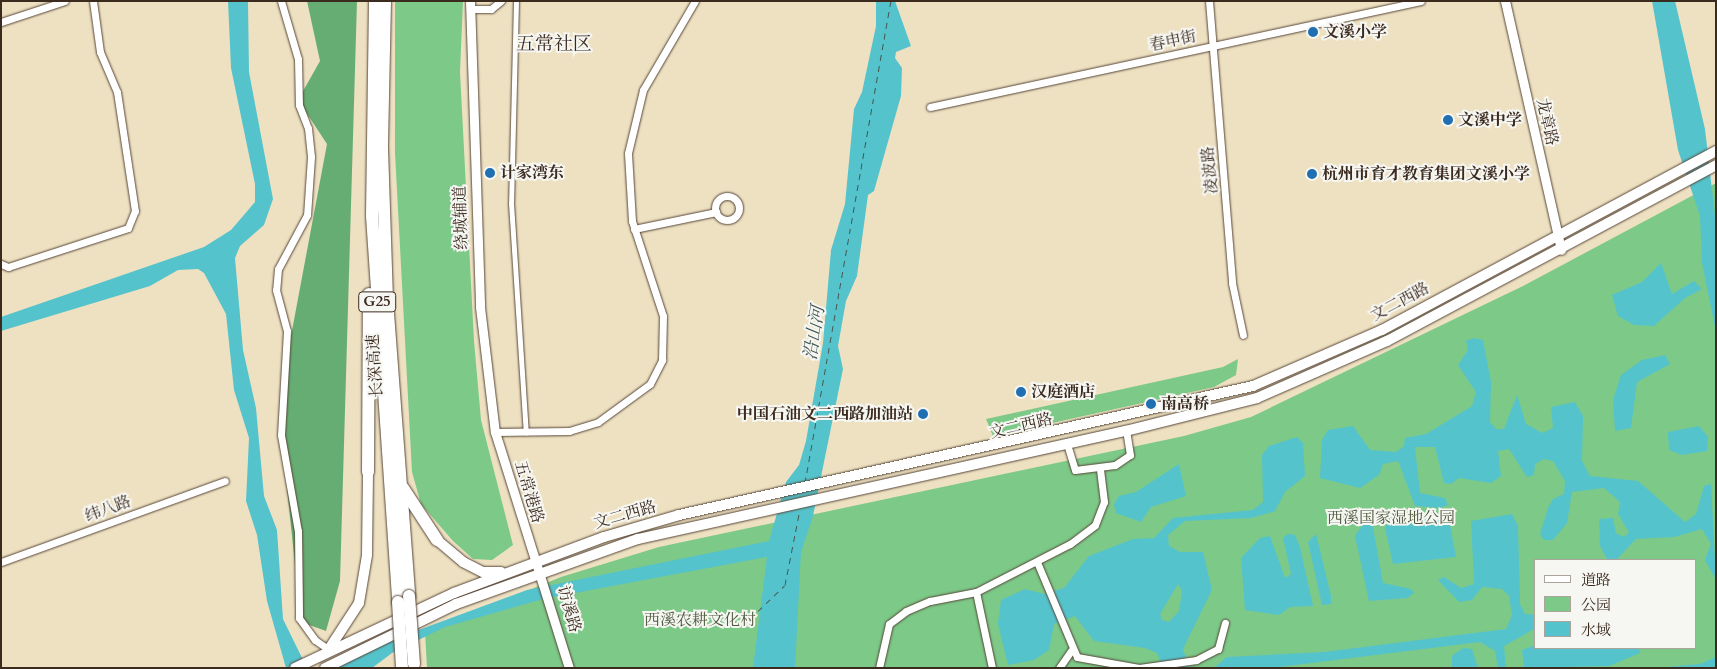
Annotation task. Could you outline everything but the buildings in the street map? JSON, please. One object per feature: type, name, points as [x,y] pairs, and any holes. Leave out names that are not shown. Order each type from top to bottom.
[{"type":"highway","name":"长深高速","points":[[374,1],[372,216],[410,667]]},
{"type":"highway","name":"长深高速","points":[[385,1],[382,150],[386,281],[400,482],[404,599]]},
{"type":"highway","points":[[368,472],[372,216]]},
{"type":"highway","points":[[400,482],[438,540]]},
{"type":"main road","name":"文二西路","points":[[295,668],[328,649],[536,559],[731,504],[894,470],[1253,386],[1382,330],[1712,153]]},
{"type":"main road","name":"文二西路","points":[[325,668],[456,604],[541,570],[638,539],[729,517],[1214,411],[1332,368],[1561,250],[1713,167]]},
{"type":"main road","points":[[328,649],[348,627],[359,603],[367,555],[368,472]]},
{"type":"main road","points":[[438,540],[463,562],[482,572],[505,572]]},
{"type":"street","points":[[1,22],[65,1]]},
{"type":"street","points":[[1,264],[8,266],[128,228],[135,211],[117,92],[100,52],[93,1]]},
{"type":"street","points":[[281,1],[298,59],[298,105],[308,128],[311,157],[307,215],[278,269],[276,290],[287,331],[281,435],[298,531],[300,618],[314,640],[328,649]]},
{"type":"street","points":[[470,5],[491,9],[501,1]]},
{"type":"street","points":[[516,1],[511,203],[526,433]]},
{"type":"street","points":[[495,432],[569,431],[598,422],[650,384],[662,360],[666,336],[634,229],[628,176],[631,130],[651,72],[695,1]]},
{"type":"street","name":"凌波路","points":[[1209,1],[1232,283],[1243,335]]},
{"type":"street","name":"春申街","points":[[930,107],[1421,1]]},
{"type":"street","name":"龙章路","points":[[1505,1],[1561,250]]},
{"type":"street","name":"绕城辅道","points":[[470,5],[480,308],[495,432]]},
{"type":"street","points":[[634,229],[716,212]]},
{"type":"street","points":[[1067,444],[1075,470],[1100,468],[1126,461],[1126,431]]},
{"type":"street","name":"五常港路","points":[[495,432],[536,559]]},
{"type":"street","points":[[880,668],[886,634],[897,617],[915,605],[976,592],[1038,562],[1070,544],[1100,518],[1104,502],[1100,468]]},
{"type":"street","name":"纬八路","points":[[1,562],[225,481]]},
{"type":"street","name":"访溪路","points":[[536,559],[553,607],[569,668]]},
{"type":"street","points":[[1038,562],[1067,628],[1071,651],[1059,668]]},
{"type":"street","points":[[976,592],[992,668]]},
{"type":"street","points":[[1071,651],[1088,660],[1157,666],[1196,660],[1218,649],[1225,623]]},
{"type":"green space","points":[[307,1],[357,1],[340,581],[326,631],[301,622],[285,469],[285,368],[327,144],[298,100],[320,61]]},
{"type":"green space","points":[[395,1],[463,1],[460,72],[474,341],[481,420],[513,545],[492,560],[473,559],[453,541],[421,504],[412,472],[395,153]]},
{"type":"green space","name":"西溪国家湿地公园","points":[[1716,183],[1716,668],[427,668],[425,632],[561,577],[659,547],[1184,436],[1251,417],[1523,286]]},
{"type":"green space","points":[[1238,359],[1236,375],[1214,387],[993,436],[986,419],[1223,367]]},
{"type":"water","points":[[228,1],[248,1],[249,72],[273,199],[264,225],[240,246],[235,258],[243,350],[256,408],[264,496],[277,530],[283,619],[307,668],[286,668],[267,601],[257,535],[246,501],[249,438],[234,390],[226,314],[204,273],[198,269],[178,270],[150,286],[1,331],[1,317],[204,247],[231,230],[255,202],[255,184],[231,68]]},
{"type":"water","points":[[876,1],[895,1],[911,46],[896,52],[895,58],[902,68],[901,96],[874,191],[868,195],[857,276],[846,301],[838,346],[843,369],[813,516],[801,552],[795,668],[753,668],[767,557],[543,599],[445,627],[392,653],[372,668],[337,668],[386,642],[527,590],[769,541],[786,482],[799,465],[806,441],[823,343],[831,250],[845,204],[854,109],[862,92],[876,26]]},
{"type":"water","points":[[1652,1],[1675,1],[1705,129],[1716,225],[1716,332],[1702,263],[1700,216],[1678,150]]},
{"type":"water","points":[[1661,263],[1672,294],[1694,281],[1702,289],[1685,298],[1654,326],[1634,325],[1618,316],[1612,295],[1642,282]]},
{"type":"water","points":[[1473,338],[1483,340],[1491,382],[1490,422],[1496,429],[1504,429],[1517,395],[1526,424],[1542,433],[1553,428],[1551,407],[1575,402],[1583,416],[1582,461],[1590,476],[1638,481],[1685,522],[1696,514],[1704,486],[1711,484],[1716,580],[1705,560],[1711,544],[1702,529],[1674,537],[1636,539],[1617,559],[1607,559],[1600,546],[1599,519],[1613,518],[1616,533],[1624,537],[1629,532],[1618,514],[1620,502],[1604,488],[1572,492],[1567,523],[1553,540],[1544,540],[1540,534],[1548,508],[1553,499],[1564,494],[1565,481],[1553,461],[1544,459],[1535,464],[1534,475],[1527,477],[1509,449],[1498,451],[1501,476],[1491,483],[1459,478],[1451,484],[1444,483],[1435,447],[1415,447],[1420,493],[1445,498],[1448,505],[1439,508],[1415,506],[1398,461],[1383,464],[1379,475],[1360,488],[1320,478],[1322,440],[1328,430],[1353,426],[1370,450],[1396,452],[1404,446],[1405,438],[1426,434],[1472,406],[1476,392],[1458,365],[1468,350],[1466,341]]},
{"type":"water","points":[[1665,355],[1670,364],[1637,382],[1631,428],[1615,431],[1613,400],[1621,375],[1642,360]]},
{"type":"water","points":[[1699,426],[1708,437],[1707,451],[1682,455],[1669,450],[1668,432]]},
{"type":"water","points":[[1297,437],[1303,443],[1305,476],[1285,492],[1275,511],[1251,518],[1185,521],[1168,535],[1169,546],[1180,552],[1203,552],[1212,590],[1183,649],[1189,668],[1163,668],[1157,653],[1145,648],[1094,641],[1075,616],[1054,624],[1049,650],[1034,660],[1008,665],[998,624],[1001,600],[1025,589],[1044,594],[1064,588],[1089,556],[1133,539],[1154,538],[1173,518],[1253,510],[1263,502],[1262,455],[1269,446]],"holes":[[[1178,584],[1182,591],[1179,611],[1169,622],[1162,620],[1160,614]]]},
{"type":"water","points":[[1179,464],[1186,496],[1151,507],[1141,522],[1116,513],[1114,504],[1119,496],[1136,492]]},
{"type":"water","points":[[1448,514],[1456,557],[1393,564],[1385,528],[1388,522]]},
{"type":"water","points":[[1512,514],[1518,526],[1520,604],[1525,614],[1534,615],[1534,629],[1504,646],[1506,668],[1498,668],[1495,651],[1480,642],[1279,667],[1214,668],[1227,657],[1324,652],[1506,629],[1512,615],[1509,596],[1502,589],[1482,587],[1472,600],[1459,602],[1438,580],[1444,577],[1461,588],[1474,584],[1471,521]]},
{"type":"water","points":[[1372,522],[1383,583],[1411,589],[1414,593],[1407,598],[1369,601],[1355,536],[1363,524]]},
{"type":"water","points":[[1288,534],[1295,535],[1300,547],[1313,606],[1290,607],[1279,615],[1245,610],[1241,558],[1260,538],[1270,536],[1285,578],[1291,574],[1283,538]]},
{"type":"water","points":[[1316,534],[1331,596],[1331,604],[1322,605],[1308,542]]},
{"type":"water","points":[[1534,646],[1534,649],[1639,649],[1640,653],[1609,666],[1524,668],[1522,650]]},
{"type":"water","points":[[1463,648],[1472,649],[1478,668],[1452,668],[1452,656]]},
{"type":"water","points":[[1716,657],[1716,668],[1654,668],[1700,664]]},
{"type":"ferry route","points":[[805,483],[891,1]]},
{"type":"ferry route","points":[[758,611],[785,585],[800,509]]},
{"type":"place","name":"文溪小学","points":[[1313,32]]},
{"type":"place","name":"文溪中学","points":[[1448,120]]},
{"type":"place","name":"计家湾东","points":[[490,173]]},
{"type":"place","name":"杭州市育才教育集团文溪小学","points":[[1312,174]]},
{"type":"place","name":"汉庭酒店","points":[[1021,392]]},
{"type":"place","name":"南高桥","points":[[1151,404]]},
{"type":"place","name":"中国石油文二西路加油站","points":[[923,414]]},
{"type":"district","name":"五常社区","points":[[554,45]]},
{"type":"water label","name":"沿山河","points":[[815,333]]},
{"type":"park label","name":"西溪农耕文化村","points":[[700,620]]}]
